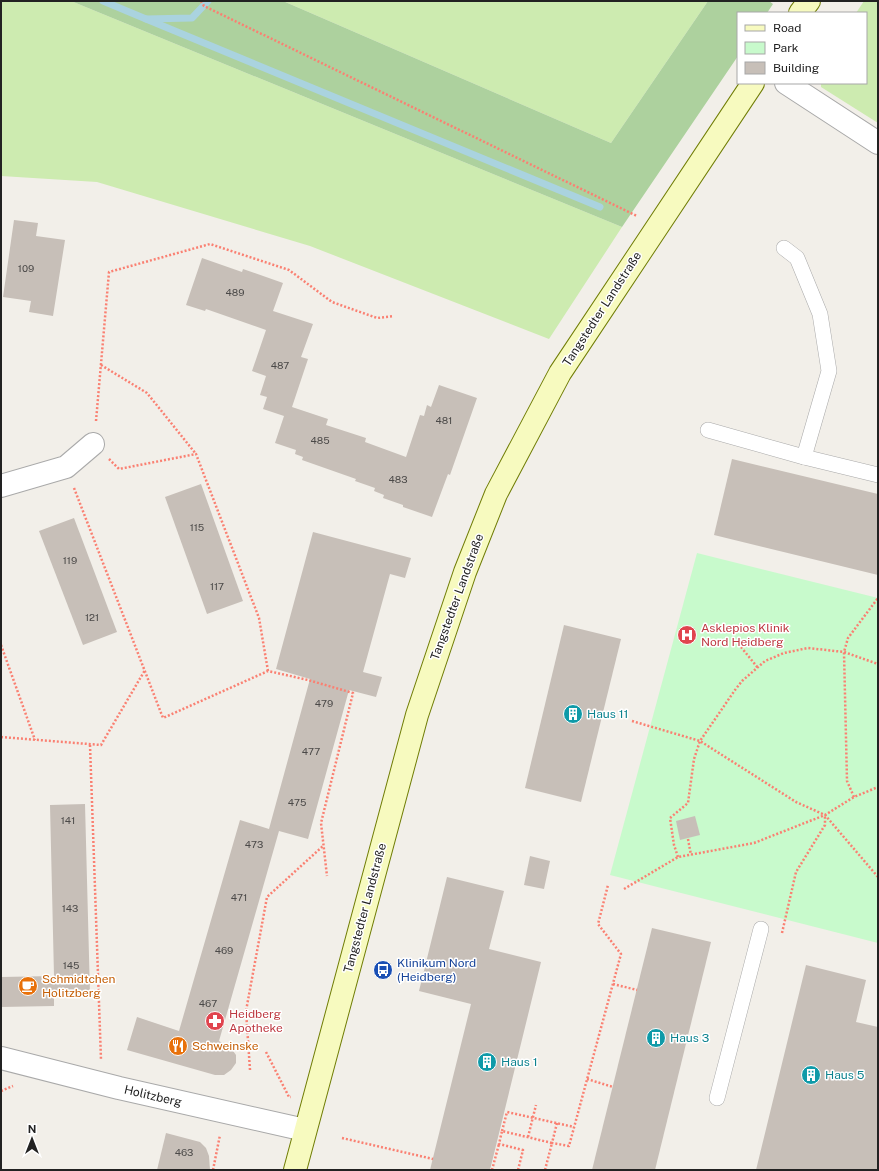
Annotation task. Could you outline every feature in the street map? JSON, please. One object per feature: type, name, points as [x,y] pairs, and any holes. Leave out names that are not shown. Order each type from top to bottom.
[{"type":"street","points":[[801,12],[809,1]]},
{"type":"street","name":"Tangstedter Landstraße","points":[[295,1170],[417,715],[464,572],[496,494],[560,372],[752,84]]},
{"type":"street","points":[[788,84],[878,143]]},
{"type":"street","points":[[1,486],[66,467],[93,444]]},
{"type":"street","name":"Holitzberg","points":[[1,1058],[102,1084],[305,1130]]},
{"type":"lane","points":[[784,248],[797,258],[820,314],[829,371],[804,457]]},
{"type":"lane","points":[[708,430],[804,457],[878,475]]},
{"type":"lane","points":[[717,1098],[761,929]]},
{"type":"path","points":[[201,1],[204,6],[657,226]]},
{"type":"path","points":[[196,454],[119,469],[93,444],[109,272],[210,244],[289,270],[332,302],[377,318],[394,316]]},
{"type":"path","points":[[101,365],[148,393],[196,454],[259,618],[268,671]]},
{"type":"path","points":[[66,467],[163,718],[268,671],[308,680],[353,693],[321,823],[327,876]]},
{"type":"path","points":[[854,797],[847,781],[844,652],[848,638],[878,598]]},
{"type":"path","points":[[1,645],[35,740]]},
{"type":"path","points":[[742,646],[758,668]]},
{"type":"path","points":[[678,857],[674,845],[670,818],[688,803],[694,759],[700,740],[742,681],[765,661],[784,653],[808,648],[844,652],[878,664]]},
{"type":"path","points":[[1,737],[101,745],[145,670]]},
{"type":"path","points":[[632,721],[700,740],[796,802],[825,815],[878,877]]},
{"type":"path","points":[[90,745],[102,1084]]},
{"type":"path","points":[[624,889],[678,857],[754,843],[825,815],[854,797],[878,788]]},
{"type":"path","points":[[782,933],[796,872],[825,825],[825,815]]},
{"type":"path","points":[[688,839],[691,855]]},
{"type":"path","points":[[250,1070],[246,1011],[267,897],[323,845]]},
{"type":"path","points":[[502,1131],[569,1146],[621,954],[598,924],[608,885]]},
{"type":"path","points":[[613,984],[636,990]]},
{"type":"path","points":[[266,1052],[289,1096],[313,1102]]},
{"type":"path","points":[[587,1079],[613,1087]]},
{"type":"path","points":[[528,1137],[536,1105]]},
{"type":"path","points":[[492,1170],[507,1112],[574,1127]]},
{"type":"path","points":[[546,1170],[557,1123]]},
{"type":"path","points":[[213,1170],[220,1133]]},
{"type":"path","points":[[342,1138],[433,1159]]},
{"type":"path","points":[[499,1144],[523,1150],[518,1170]]},
{"type":"green space","points":[[1,1],[71,1],[622,227],[549,339],[310,246],[97,182],[1,176]]},
{"type":"green space","points":[[71,1],[283,1],[611,143],[708,1],[769,1],[773,4],[768,12],[737,12],[737,57],[622,227]]},
{"type":"green space","points":[[283,1],[708,1],[611,143]]},
{"type":"green space","points":[[864,1],[878,1],[878,123],[821,87],[821,84],[867,84],[867,12],[857,12]]},
{"type":"green space","points":[[697,553],[878,598],[878,943],[610,875]]},
{"type":"building","points":[[14,220],[38,223],[36,236],[65,240],[53,316],[29,312],[31,301],[3,297]]},
{"type":"building","points":[[202,258],[242,272],[243,269],[283,283],[273,311],[313,324],[301,357],[308,359],[292,407],[328,419],[326,425],[366,438],[365,442],[406,457],[420,415],[424,416],[427,405],[431,407],[439,385],[477,398],[450,475],[448,474],[432,517],[383,498],[384,495],[374,491],[375,488],[355,481],[356,479],[302,460],[303,457],[295,454],[296,450],[275,443],[284,416],[263,409],[267,397],[260,395],[266,376],[252,371],[266,330],[206,309],[205,311],[186,305]]},
{"type":"building","points":[[732,459],[878,494],[878,575],[714,535]]},
{"type":"building","points":[[201,484],[243,601],[207,614],[165,497]]},
{"type":"building","points":[[74,518],[117,632],[83,645],[39,531]]},
{"type":"building","points":[[313,532],[411,558],[405,578],[390,574],[363,672],[382,677],[376,697],[349,690],[308,839],[279,831],[219,1041],[231,1048],[236,1055],[236,1063],[231,1070],[224,1075],[215,1075],[127,1050],[137,1017],[179,1031],[240,820],[269,829],[310,679],[276,669]]},
{"type":"building","name":"Haus 11","points":[[564,625],[621,639],[581,802],[525,788]]},
{"type":"building","points":[[85,804],[90,994],[54,995],[54,1006],[1,1007],[1,977],[54,976],[50,805]]},
{"type":"building","points":[[695,816],[700,835],[680,840],[676,821]]},
{"type":"building","points":[[530,856],[550,861],[544,889],[524,885]]},
{"type":"building","name":"Haus 1","points":[[447,877],[504,891],[489,949],[541,962],[490,1170],[430,1170],[471,1004],[419,991]]},
{"type":"building","name":"Haus 3","points":[[652,928],[711,942],[655,1170],[592,1170]]},
{"type":"building","name":"Haus 5","points":[[806,965],[866,980],[856,1022],[878,1027],[878,1170],[756,1170]]},
{"type":"building","points":[[166,1133],[200,1142],[206,1148],[209,1156],[210,1170],[157,1170]]},
{"type":"waterway","points":[[103,1],[146,19],[192,18],[208,1]]},
{"type":"waterway","points":[[146,19],[600,207]]},
{"type":"place","name":"Asklepios Klinik Nord Heidberg","points":[[687,635]]},
{"type":"place","name":"Haus 11","points":[[573,714]]},
{"type":"place","name":"Klinikum Nord (Heidberg)","points":[[383,970]]},
{"type":"place","name":"Schmidtchen Holitzberg","points":[[28,986]]},
{"type":"place","name":"Heidberg Apotheke","points":[[215,1021]]},
{"type":"place","name":"Haus 3","points":[[656,1038]]},
{"type":"place","name":"Schweinske","points":[[178,1046]]},
{"type":"place","name":"Haus 1","points":[[487,1062]]},
{"type":"place","name":"Haus 5","points":[[811,1075]]}]
